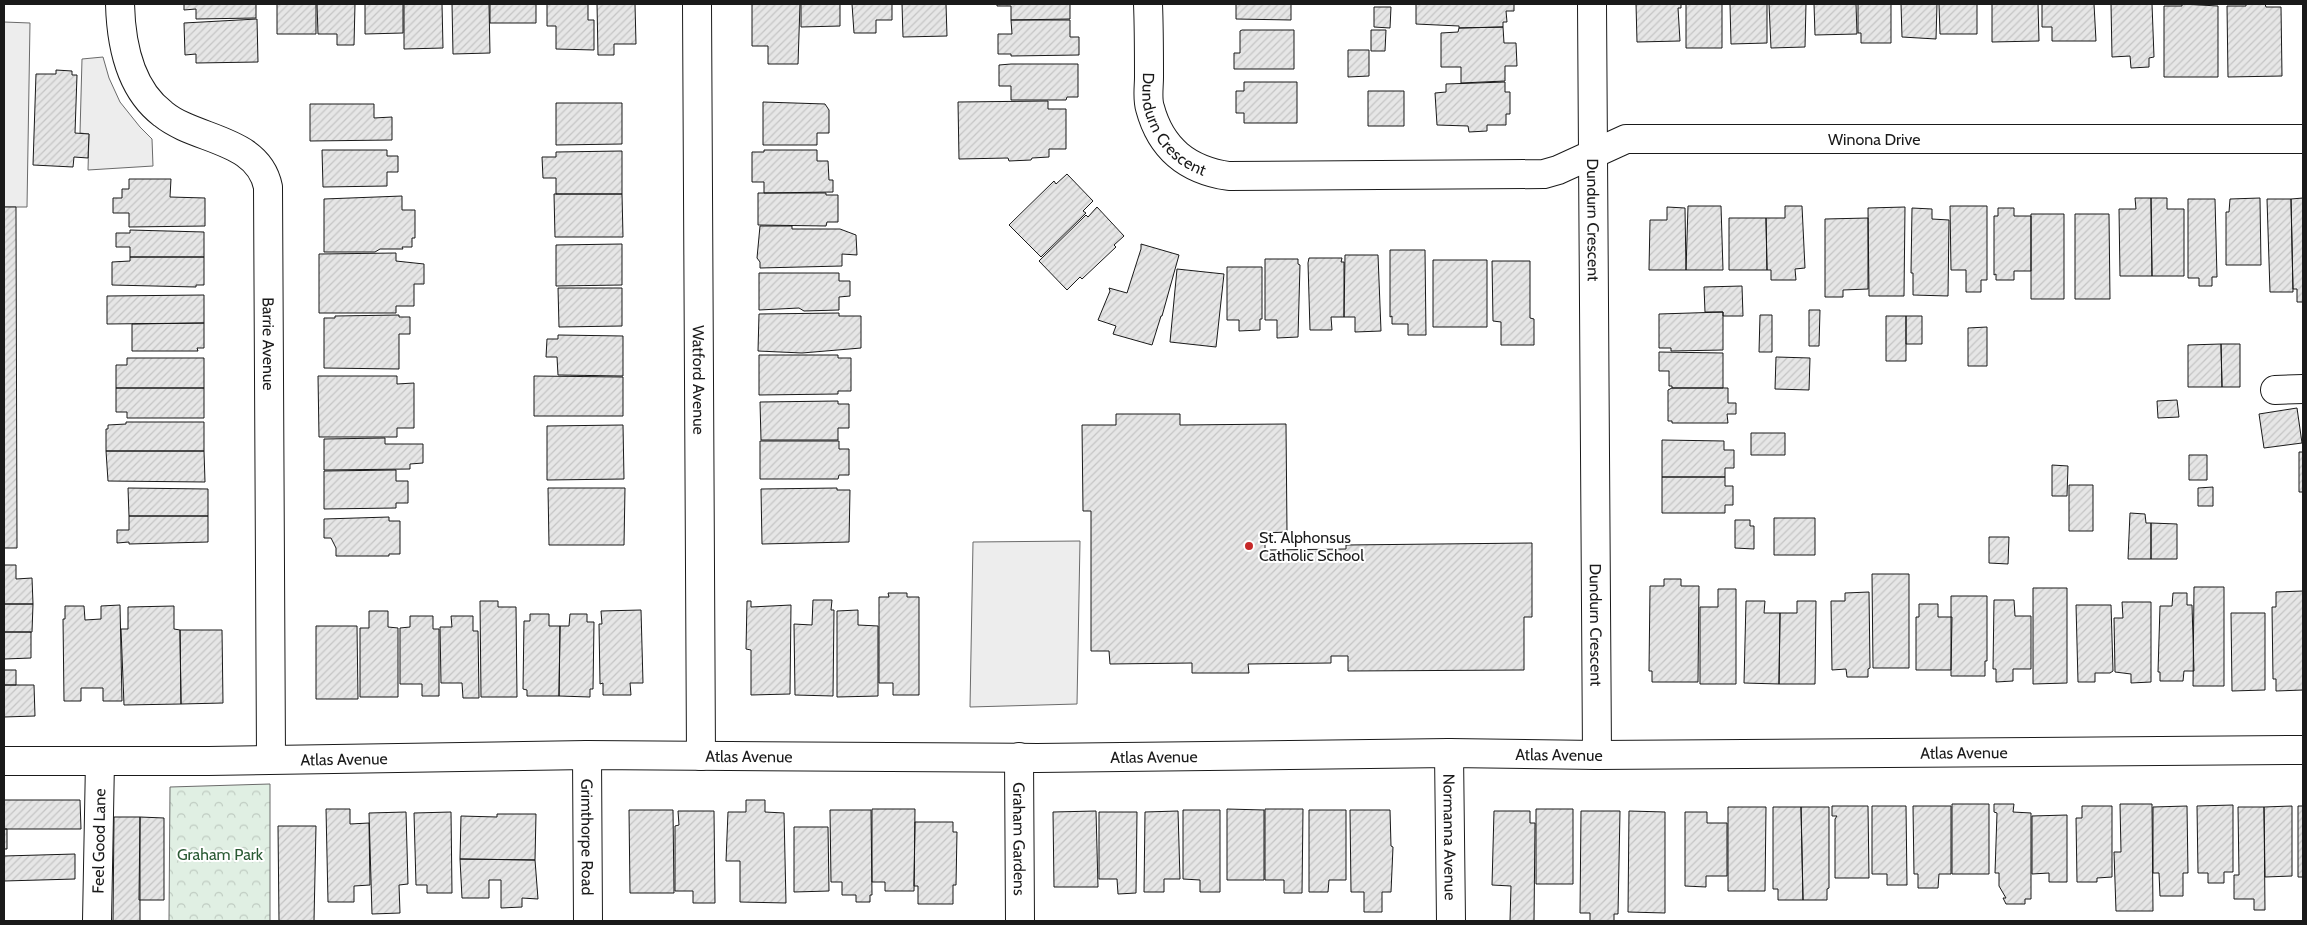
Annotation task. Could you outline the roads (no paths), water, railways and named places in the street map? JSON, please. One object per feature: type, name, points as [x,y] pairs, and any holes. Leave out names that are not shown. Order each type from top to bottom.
[{"type":"street","name":"Barrie Avenue","points":[[120,4],[125,49],[130,65],[148,100],[163,114],[179,124],[242,150],[255,159],[266,175],[268,187],[271,758]]},
{"type":"street","name":"Watford Avenue","points":[[697,4],[701,756]]},
{"type":"street","name":"Dundurn Crescent","points":[[1148,4],[1149,106],[1158,130],[1170,148],[1197,169],[1212,174],[1229,176],[1544,174],[1558,170],[1595,152],[1597,754]]},
{"type":"street","points":[[1592,4],[1595,152]]},
{"type":"street","name":"Winona Drive","points":[[1595,152],[1626,139],[2303,139]]},
{"type":"street","points":[[2275,390],[2303,389]]},
{"type":"street","name":"Atlas Avenue","points":[[4,761],[587,755],[1019,757],[1449,753],[1597,754],[2303,750]]},
{"type":"street","name":"Normanna Avenue","points":[[1449,753],[1452,921]]},
{"type":"street","name":"Grimthorpe Road","points":[[587,755],[588,921]]},
{"type":"street","name":"Graham Gardens","points":[[1019,757],[1020,921]]},
{"type":"street","name":"Feel Good Lane","points":[[97,921],[100,760]]},
{"type":"place","name":"St. Alphonsus Catholic School","points":[[1249,546]]},
{"type":"park label","name":"Graham Park","points":[[220,854]]}]
